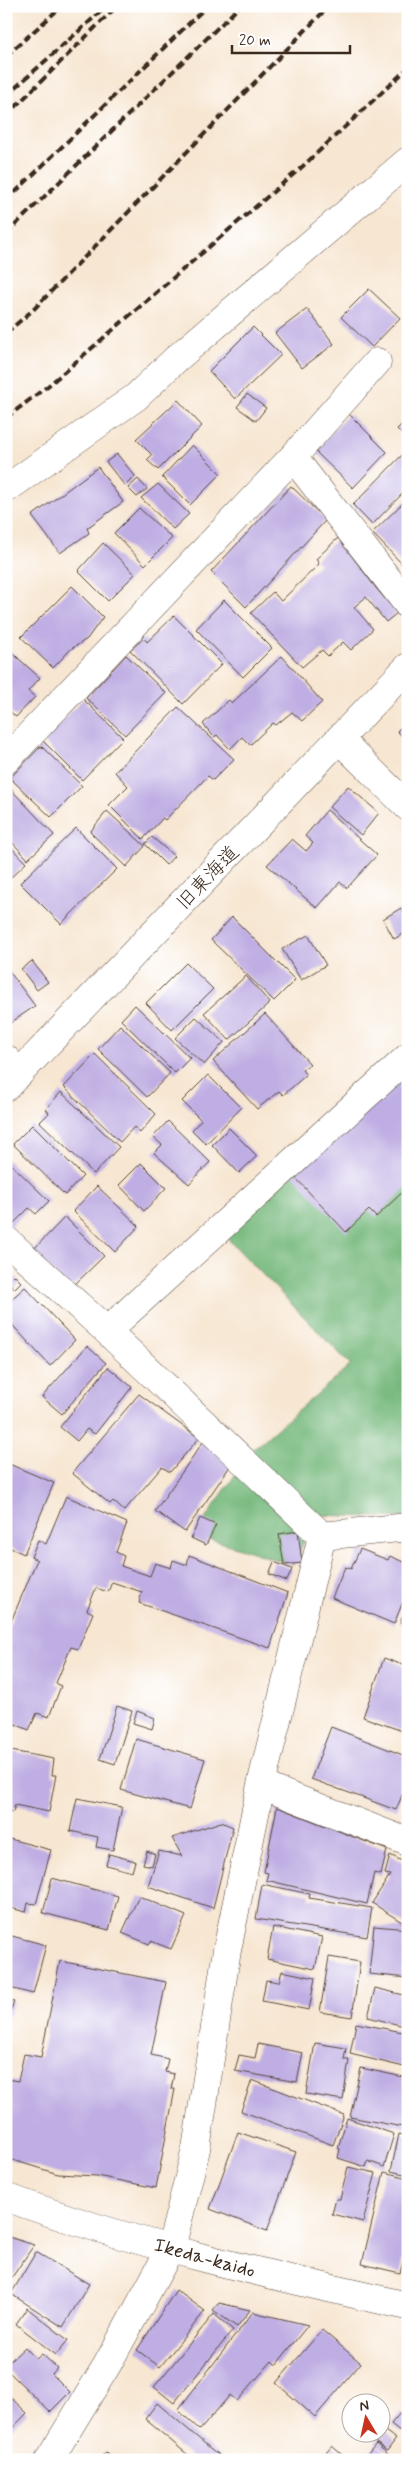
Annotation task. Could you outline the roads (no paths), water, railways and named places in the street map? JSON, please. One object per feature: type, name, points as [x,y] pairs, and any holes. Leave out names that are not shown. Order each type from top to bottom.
[{"type":"street","points":[[6,489],[136,397],[176,359],[408,161]]},
{"type":"street","points":[[6,760],[294,457],[377,362]]},
{"type":"street","points":[[294,457],[408,605]]},
{"type":"street","name":"旧東海道","points":[[10,1073],[408,667]]},
{"type":"street","points":[[339,739],[408,806]]},
{"type":"street","points":[[107,1332],[408,1057]]},
{"type":"street","points":[[6,1240],[107,1332],[322,1536],[408,1527]]},
{"type":"street","points":[[49,2460],[106,2365],[171,2248],[196,2149],[227,1950],[261,1785],[322,1536]]},
{"type":"street","points":[[261,1785],[408,1842]]},
{"type":"street","name":"Ikeda-kaido","points":[[6,2197],[61,2217],[288,2280],[408,2306]]},
{"type":"railway","points":[[6,56],[62,6]]},
{"type":"railway","points":[[6,96],[107,6]]},
{"type":"railway","points":[[6,116],[117,6]]},
{"type":"railway","points":[[6,201],[207,6]]},
{"type":"railway","points":[[6,234],[240,6]]},
{"type":"railway","points":[[6,333],[34,309],[329,6]]},
{"type":"railway","points":[[6,418],[49,385],[303,166],[408,68]]}]
